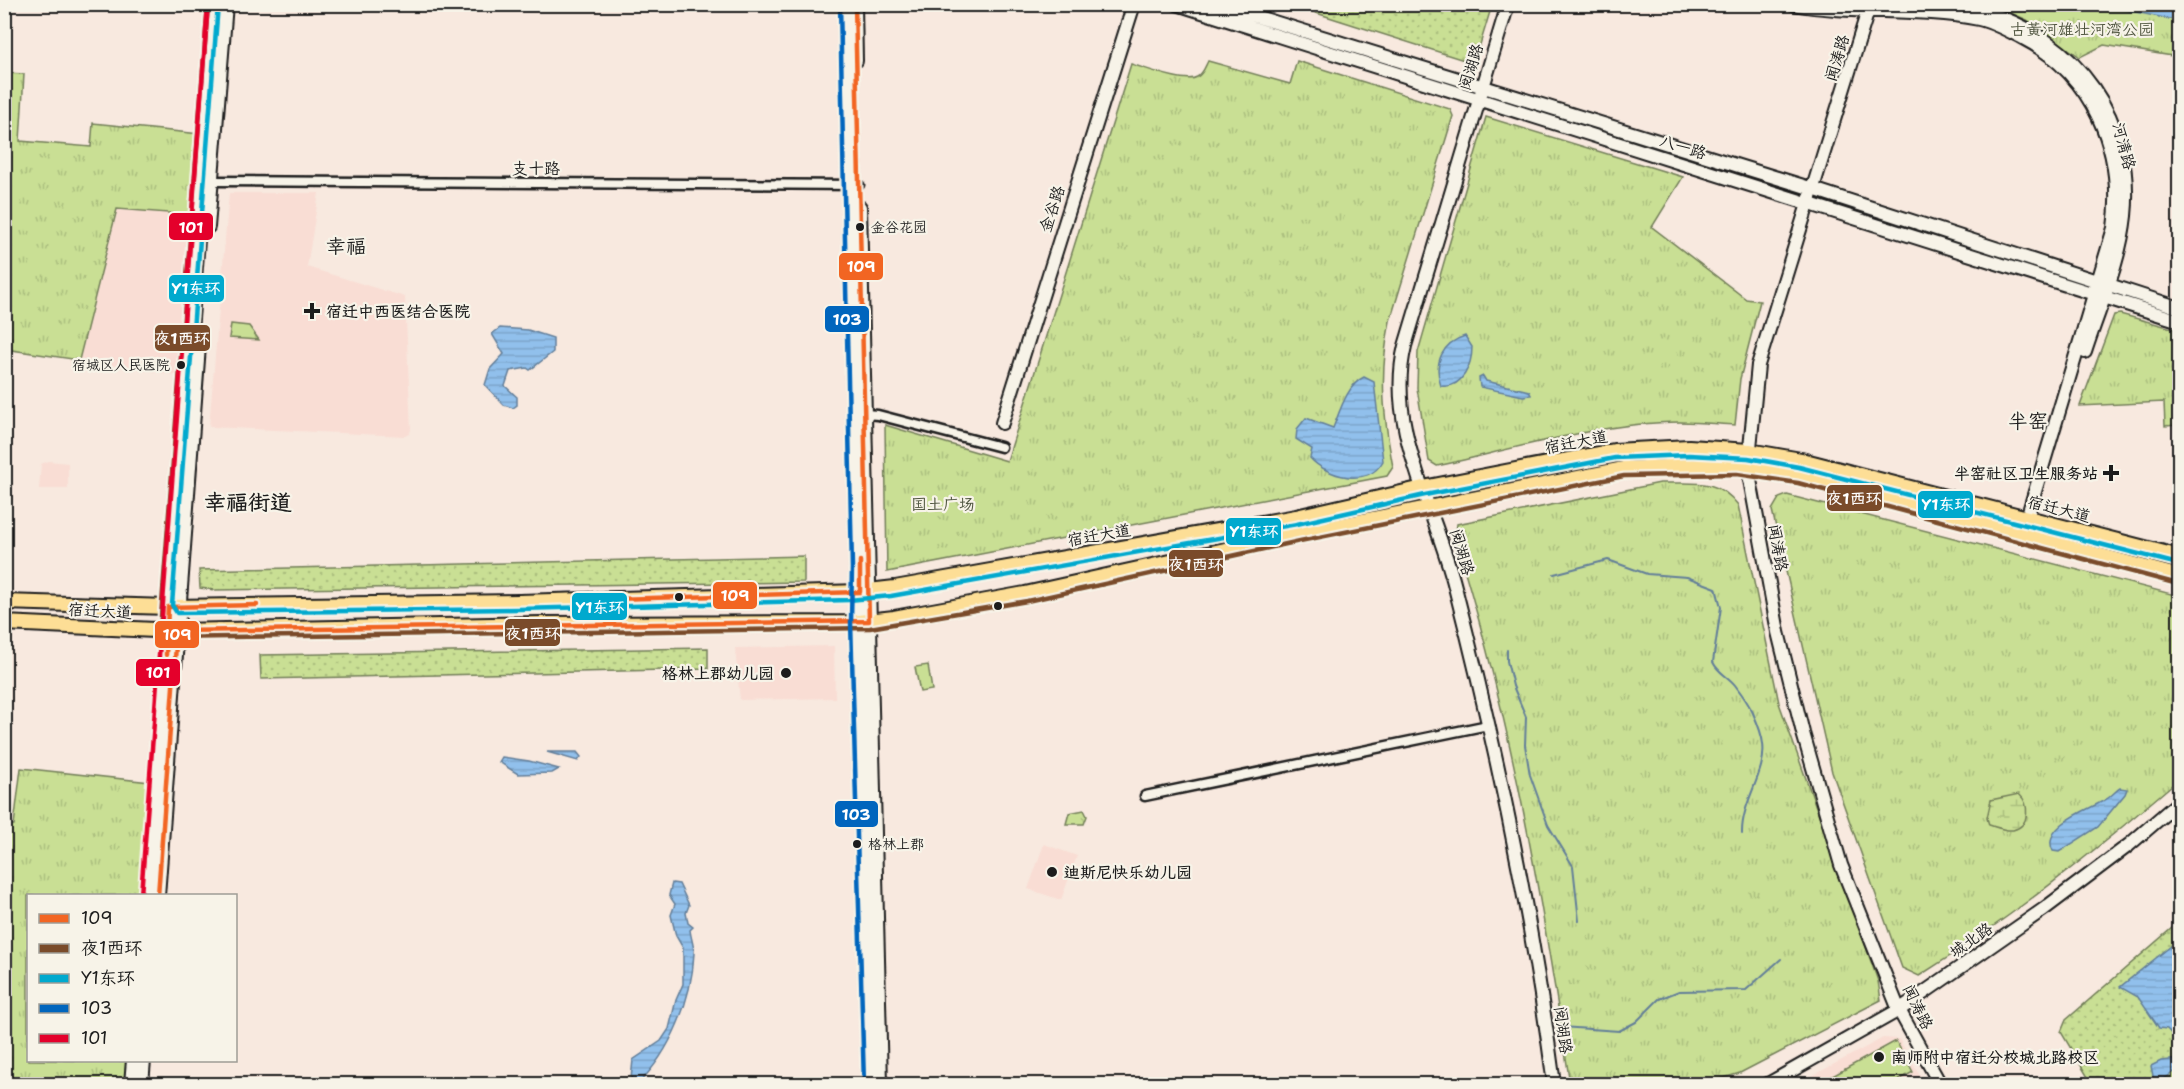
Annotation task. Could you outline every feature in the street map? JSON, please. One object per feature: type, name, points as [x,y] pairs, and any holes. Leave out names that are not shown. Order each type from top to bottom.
[{"type":"main road","points":[[158,894],[173,607],[216,4]]},
{"type":"main road","points":[[173,607],[226,4]]},
{"type":"main road","points":[[847,4],[865,414],[863,622],[872,1084]]},
{"type":"main road","points":[[855,4],[855,185],[864,592]]},
{"type":"main road","name":"金谷路","points":[[1002,423],[1134,4]]},
{"type":"main road","name":"八一路","points":[[1177,4],[2180,321]]},
{"type":"main road","name":"八一路","points":[[1216,4],[1813,189],[2180,308]]},
{"type":"main road","name":"阅湖路","points":[[1508,4],[1401,361],[1400,391],[1423,488],[1455,585],[1488,725],[1525,898],[1554,1084]]},
{"type":"main road","name":"河清路","points":[[1792,4],[1869,8],[1980,20],[2032,42],[2063,65],[2078,82],[2105,131],[2116,185],[2114,228],[2103,284]]},
{"type":"main road","name":"河清路","points":[[1899,4],[1972,9],[2001,17],[2066,55],[2081,69],[2097,92],[2112,123],[2124,169],[2125,218],[2030,519]]},
{"type":"main road","name":"闻涛路","points":[[1869,8],[1758,365],[1748,469],[1764,565],[1803,733],[1841,865],[1899,1010],[1940,1084]]},
{"type":"main road","name":"宿迁大道","points":[[4,602],[173,607],[519,602],[864,592],[1296,517],[1423,488],[1614,451],[1689,447],[1749,451],[1801,460],[2180,557]]},
{"type":"main road","name":"宿迁大道","points":[[4,623],[172,631],[530,624],[863,622],[1037,592],[1430,507],[1623,469],[1687,466],[1748,469],[1800,476],[2180,577]]},
{"type":"main road","points":[[863,622],[880,1084]]},
{"type":"main road","points":[[148,894],[172,631]]},
{"type":"main road","name":"城北路","points":[[1768,1084],[1899,1010],[2044,909],[2129,844],[2180,801]]},
{"type":"main road","points":[[131,1084],[133,1062]]},
{"type":"main road","points":[[142,1084],[144,1062]]},
{"type":"street","name":"支十路","points":[[212,181],[855,185]]},
{"type":"street","points":[[865,414],[878,415],[1002,447]]},
{"type":"street","points":[[1145,796],[1488,725]]},
{"type":"shaded area","name":"宿迁中西医结合医院","points":[[229,193],[319,193],[307,267],[405,297],[411,430],[409,434],[405,436],[209,427]]},
{"type":"shaded area","points":[[117,208],[194,215],[182,376],[79,360]]},
{"type":"shaded area","points":[[49,461],[68,463],[68,489],[39,489],[41,464]]},
{"type":"shaded area","name":"格林上郡幼儿园","points":[[834,646],[835,698],[740,700],[735,648]]},
{"type":"shaded area","name":"迪斯尼快乐幼儿园","points":[[1044,844],[1077,856],[1061,900],[1028,889]]},
{"type":"shaded area","name":"南师附中宿迁分校城北路校区","points":[[1883,1038],[1899,1039],[1925,1084],[1797,1084]]},
{"type":"green space","points":[[1291,5],[1492,5],[1476,58],[1467,61]]},
{"type":"green space","name":"古黄河雄壮河湾公园","points":[[1992,5],[2179,5],[2179,57],[2104,45],[2080,57],[2027,20]]},
{"type":"green space","name":"国土广场","points":[[1208,61],[1290,84],[1297,61],[1450,109],[1453,116],[1390,321],[1383,377],[1393,467],[1387,476],[887,572],[885,425],[1007,461],[1131,64],[1175,77],[1192,79],[1201,74]]},
{"type":"green space","points":[[5,73],[24,74],[20,141],[91,147],[93,123],[200,134],[194,215],[117,209],[79,360],[5,349]]},
{"type":"green space","points":[[1486,117],[1683,177],[1652,227],[1746,299],[1760,301],[1740,379],[1735,425],[1680,422],[1620,426],[1437,466],[1429,461],[1417,388],[1418,352]]},
{"type":"green space","points":[[2120,314],[2179,330],[2179,425],[2165,426],[2164,402],[2080,406],[2114,315]]},
{"type":"green space","points":[[231,324],[249,326],[259,340],[229,338]]},
{"type":"green space","points":[[1660,483],[1693,483],[1712,486],[1730,496],[1738,505],[1779,703],[1878,981],[1881,1000],[1740,1073],[1704,1084],[1570,1084],[1523,809],[1493,673],[1455,539],[1457,524]]},
{"type":"green space","points":[[1787,495],[2179,596],[2179,779],[2053,882],[1954,954],[1919,976],[1902,968],[1832,772],[1772,510],[1779,498]]},
{"type":"green space","points":[[804,556],[804,582],[215,590],[200,588],[199,570]]},
{"type":"green space","points":[[708,648],[708,669],[261,679],[260,655]]},
{"type":"green space","points":[[928,665],[932,690],[920,692],[915,667]]},
{"type":"green space","points":[[5,766],[11,767],[6,813],[4,813]]},
{"type":"green space","points":[[21,768],[150,782],[141,894],[27,894],[27,1062],[128,1062],[126,1084],[5,1084],[5,825],[14,825]]},
{"type":"green space","points":[[2019,794],[2023,798],[2026,809],[2023,824],[2013,830],[1989,825],[1987,818],[1991,800]]},
{"type":"green space","points":[[1084,810],[1087,816],[1084,824],[1066,824],[1069,813]]},
{"type":"green space","points":[[2179,922],[2179,1084],[2092,1084],[2061,1032],[2066,1020]]},
{"type":"green space","name":"南师附中宿迁分校城北路校区","points":[[1896,1041],[1913,1072],[1892,1084],[1818,1084]]},
{"type":"water","points":[[2102,5],[2176,5],[2179,6],[2179,21]]},
{"type":"water","points":[[500,328],[528,330],[553,338],[553,352],[530,370],[527,368],[510,371],[505,386],[517,397],[517,405],[513,408],[504,405],[485,385],[490,369],[504,354],[492,334]]},
{"type":"water","points":[[1465,336],[1472,347],[1468,368],[1455,384],[1441,386],[1438,369],[1441,355],[1450,344]]},
{"type":"water","points":[[1483,376],[1486,381],[1529,391],[1531,395],[1523,396],[1480,387],[1479,378]]},
{"type":"water","points":[[1364,377],[1374,382],[1383,461],[1376,470],[1368,475],[1347,477],[1326,470],[1310,458],[1312,449],[1296,439],[1297,429],[1306,418],[1333,428],[1349,392]]},
{"type":"water","points":[[547,752],[577,752],[581,757],[578,761]]},
{"type":"water","points":[[502,757],[559,769],[552,773],[518,774],[499,762]]},
{"type":"water","points":[[2120,788],[2127,789],[2125,794],[2098,827],[2059,852],[2053,851],[2051,842],[2060,826],[2107,799]]},
{"type":"water","points":[[672,883],[679,884],[689,905],[686,913],[688,923],[693,927],[690,930],[694,953],[689,989],[678,1024],[660,1056],[638,1084],[628,1084],[631,1079],[633,1060],[661,1041],[669,1029],[676,1000],[683,984],[683,948],[676,936],[671,915],[675,904],[669,895]]},
{"type":"water","points":[[2176,942],[2180,943],[2179,1042],[2167,1029],[2159,1028],[2138,997],[2120,987]]},
{"type":"water","points":[[2179,1059],[2177,1070],[2160,1083],[2154,1081],[2151,1066],[2161,1061]]},
{"type":"waterway","points":[[1554,574],[1608,560],[1647,574],[1687,577],[1716,588],[1721,607],[1713,662],[1735,685],[1747,702],[1758,724],[1763,744],[1761,765],[1745,810],[1742,834]]},
{"type":"waterway","points":[[1507,650],[1507,661],[1513,686],[1526,717],[1525,745],[1530,775],[1548,825],[1573,866],[1579,921]]},
{"type":"waterway","points":[[1561,1027],[1619,1031],[1636,1022],[1659,999],[1679,991],[1746,990],[1781,959]]},
{"type":"transit line","name":"夜1西环","points":[[208,4],[160,630],[165,638],[870,628],[1027,601],[1300,541],[1624,476],[1737,474],[1798,483],[2178,584]]},
{"type":"transit line","name":"101","points":[[141,894],[208,4]]},
{"type":"transit line","name":"Y1东环","points":[[218,4],[172,605],[177,613],[519,609],[849,600],[891,596],[1297,524],[1425,495],[1615,458],[1689,455],[1748,458],[1799,467],[2178,564]]},
{"type":"transit line","name":"103","points":[[840,4],[852,568],[851,622],[864,1084]]},
{"type":"transit line","name":"109","points":[[158,894],[177,631],[869,621],[855,4]]},
{"type":"transit line","name":"109","points":[[579,600],[860,592],[860,561]]},
{"type":"transit line","name":"109","points":[[166,655],[168,607],[257,605]]},
{"type":"place","name":"金谷花园","points":[[860,227]]},
{"type":"place","name":"宿迁中西医结合医院","points":[[312,311]]},
{"type":"place","name":"宿城区人民医院","points":[[181,365]]},
{"type":"place","name":"半窑社区卫生服务站","points":[[2111,473]]},
{"type":"place","name":"格林上郡幼儿园","points":[[786,673]]},
{"type":"place","name":"格林上郡","points":[[857,844]]},
{"type":"place","name":"迪斯尼快乐幼儿园","points":[[1052,872]]},
{"type":"place","name":"南师附中宿迁分校城北路校区","points":[[1879,1057]]},
{"type":"district","name":"幸福","points":[[346,246]]},
{"type":"district","name":"半窑","points":[[2028,421]]},
{"type":"district","name":"幸福街道","points":[[248,502]]}]
